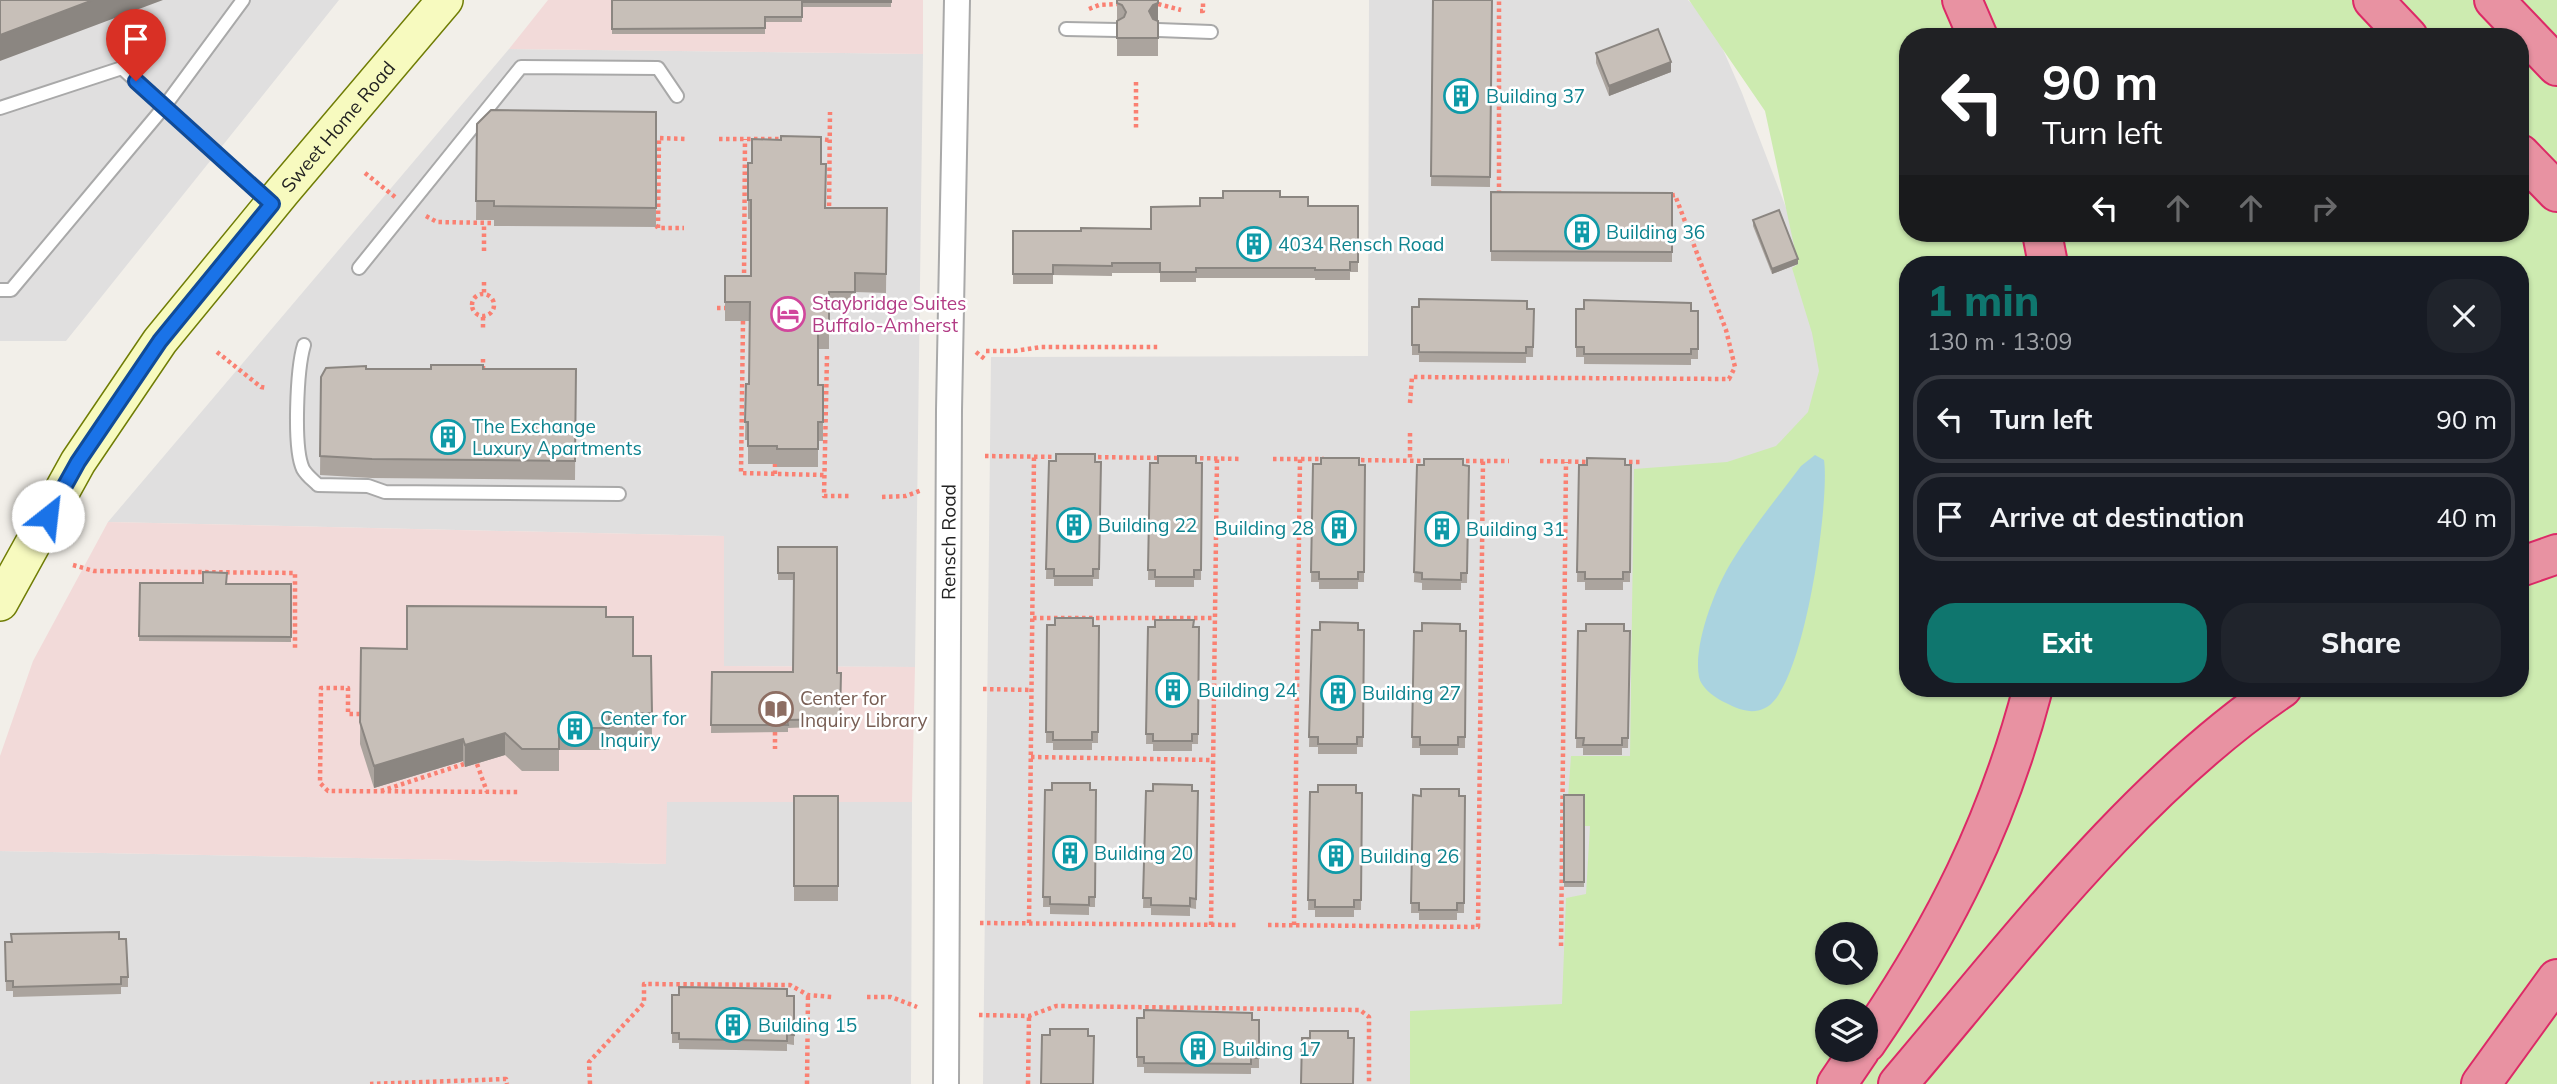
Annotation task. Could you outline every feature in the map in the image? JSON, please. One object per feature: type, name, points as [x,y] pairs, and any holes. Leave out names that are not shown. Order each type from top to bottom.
[{"type":"highway","points":[[1962,0],[1974,28]]},
{"type":"highway","points":[[2373,0],[2399,28]]},
{"type":"highway","points":[[2494,0],[2521,28]]},
{"type":"highway","points":[[2529,37],[2557,66]]},
{"type":"highway","points":[[2529,163],[2557,192]]},
{"type":"highway","points":[[2529,564],[2557,554]]},
{"type":"highway","points":[[1878,1024],[1930,940],[1979,848],[1999,800],[2030,697]]},
{"type":"highway","points":[[1898,1084],[2018,942],[2116,832],[2228,728],[2270,697]]},
{"type":"highway","points":[[2481,1084],[2557,979]]},
{"type":"highway","points":[[1837,1084],[1852,1062]]},
{"type":"main road","name":"Sweet Home Road","points":[[0,603],[78,462],[153,352],[436,3]]},
{"type":"street","name":"Rensch Road","points":[[946,1084],[949,424],[957,0]]},
{"type":"lane","points":[[0,290],[11,290],[164,107],[243,0]]},
{"type":"lane","points":[[1066,30],[1117,30]]},
{"type":"lane","points":[[1158,30],[1211,32]]},
{"type":"lane","points":[[359,268],[521,67],[658,68],[677,96]]},
{"type":"lane","points":[[0,108],[122,68],[272,204]]},
{"type":"lane","points":[[304,345],[299,361],[298,446],[303,470],[318,485],[368,486],[385,492],[620,494]]},
{"type":"path","points":[[1194,11],[1203,11],[1203,0]]},
{"type":"path","points":[[1499,0],[1497,194],[1511,194]]},
{"type":"path","points":[[1080,12],[1099,5],[1117,4]]},
{"type":"path","points":[[1158,4],[1184,11]]},
{"type":"path","points":[[1136,82],[1136,128]]},
{"type":"path","points":[[829,216],[830,112]]},
{"type":"path","points":[[684,228],[657,226],[659,138],[686,139]]},
{"type":"path","points":[[719,139],[787,139],[787,147]]},
{"type":"path","points":[[744,282],[745,139]]},
{"type":"path","points":[[779,139],[779,149]]},
{"type":"path","points":[[808,139],[830,139]]},
{"type":"path","points":[[365,173],[399,199]]},
{"type":"path","points":[[1410,403],[1412,377],[1729,379],[1735,367],[1726,330],[1675,195],[1668,197]]},
{"type":"path","points":[[419,211],[437,222],[494,223]]},
{"type":"path","points":[[484,223],[484,251]]},
{"type":"path","points":[[484,282],[484,294]]},
{"type":"path","points":[[483,317],[474,312],[472,305],[474,298],[484,294]]},
{"type":"path","points":[[483,317],[490,314],[494,308],[493,300],[484,294]]},
{"type":"path","points":[[717,308],[725,308]]},
{"type":"path","points":[[483,317],[483,328]]},
{"type":"path","points":[[743,321],[741,473],[824,475]]},
{"type":"path","points":[[986,351],[1015,351],[1041,347],[1160,347]]},
{"type":"path","points":[[972,350],[986,359]]},
{"type":"path","points":[[217,352],[261,387],[267,388]]},
{"type":"path","points":[[827,356],[824,496],[851,496]]},
{"type":"path","points":[[483,359],[483,378]]},
{"type":"path","points":[[1410,433],[1410,460]]},
{"type":"path","points":[[985,456],[1073,457]]},
{"type":"path","points":[[1028,923],[1034,456]]},
{"type":"path","points":[[1086,457],[1164,458]]},
{"type":"path","points":[[1191,458],[1242,459]]},
{"type":"path","points":[[1211,925],[1217,459]]},
{"type":"path","points":[[1273,459],[1327,460]]},
{"type":"path","points":[[1294,925],[1300,459]]},
{"type":"path","points":[[1341,460],[1434,461]]},
{"type":"path","points":[[1446,461],[1509,461]]},
{"type":"path","points":[[1268,925],[1478,927],[1483,461]]},
{"type":"path","points":[[1540,461],[1603,462]]},
{"type":"path","points":[[1561,946],[1566,462]]},
{"type":"path","points":[[1616,462],[1640,462]]},
{"type":"path","points":[[775,464],[775,474]]},
{"type":"path","points":[[784,467],[784,474]]},
{"type":"path","points":[[882,497],[906,496],[922,490]]},
{"type":"path","points":[[72,565],[94,571],[215,575],[295,573],[295,648]]},
{"type":"path","points":[[1032,618],[1215,618]]},
{"type":"path","points":[[360,715],[348,715],[348,688],[321,688],[320,783],[328,791],[519,792]]},
{"type":"path","points":[[983,689],[1032,690]]},
{"type":"path","points":[[775,732],[775,749]]},
{"type":"path","points":[[1031,757],[1213,760]]},
{"type":"path","points":[[377,792],[464,764]]},
{"type":"path","points":[[477,764],[486,792]]},
{"type":"path","points":[[980,923],[1237,925]]},
{"type":"path","points":[[590,1084],[589,1062],[644,1003],[644,984],[790,985],[808,995],[832,996]]},
{"type":"path","points":[[807,1084],[808,995]]},
{"type":"path","points":[[867,997],[891,997],[917,1007]]},
{"type":"path","points":[[979,1015],[1028,1016],[1056,1006],[1360,1010],[1370,1017],[1368,1084]]},
{"type":"path","points":[[1028,1016],[1028,1084]]},
{"type":"path","points":[[370,1084],[506,1079],[507,1084]]},
{"type":"shaded area","points":[[0,0],[339,0],[66,341],[0,341]]},
{"type":"shaded area","points":[[548,0],[923,0],[923,54],[509,49]]},
{"type":"shaded area","points":[[1369,0],[1688,0],[1711,22],[1742,93],[1815,283],[1836,375],[1825,589],[1513,1084],[983,1084],[991,357],[1368,356]]},
{"type":"shaded area","points":[[509,49],[923,54],[915,667],[724,666],[724,536],[108,522]]},
{"type":"shaded area","points":[[108,522],[724,536],[724,666],[915,667],[912,802],[667,802],[666,864],[0,851],[0,756],[33,661]]},
{"type":"shaded area","points":[[666,802],[912,802],[911,1084],[0,1084],[0,851],[666,864]]},
{"type":"green space","points":[[1689,0],[2557,0],[2557,1084],[1410,1084],[1410,1011],[1562,1004],[1566,898],[1586,894],[1590,826],[1566,826],[1571,756],[1630,756],[1634,469],[1727,462],[1776,446],[1808,412],[1819,371],[1812,333],[1792,268],[1798,264],[1765,111]]},
{"type":"water","points":[[1815,455],[1824,460],[1823,514],[1811,593],[1792,668],[1779,694],[1765,708],[1742,710],[1717,698],[1700,681],[1698,664],[1702,633],[1725,572],[1801,466]]},
{"type":"building","points":[[0,0],[93,0],[0,35]]},
{"type":"building","points":[[612,0],[891,2],[802,2],[802,17],[765,17],[765,28],[612,29]]},
{"type":"building","points":[[1117,0],[1158,0],[1149,11],[1153,19],[1158,21],[1158,38],[1117,38],[1117,21],[1124,17],[1126,12]]},
{"type":"building","name":"Building 37","points":[[1433,0],[1492,0],[1490,177],[1431,176]]},
{"type":"building","points":[[1658,29],[1671,62],[1609,86],[1596,53]]},
{"type":"building","points":[[491,110],[656,112],[656,208],[494,206],[494,201],[476,201],[477,124]]},
{"type":"building","name":"Staybridge Suites Buffalo-Amherst","points":[[781,136],[821,137],[821,164],[826,164],[825,208],[887,208],[886,274],[855,273],[855,292],[829,292],[829,331],[818,330],[818,385],[823,385],[823,422],[818,422],[818,449],[748,446],[748,422],[745,422],[746,384],[749,384],[750,302],[725,302],[725,276],[751,276],[748,163],[752,163],[752,139],[781,140]]},
{"type":"building","name":"4034 Rensch Road","points":[[1223,191],[1280,191],[1280,197],[1308,197],[1308,206],[1358,206],[1358,262],[1350,262],[1350,270],[1196,268],[1196,272],[1160,272],[1160,263],[1112,263],[1112,266],[1053,265],[1053,274],[1013,274],[1013,231],[1151,229],[1151,207],[1200,206],[1200,198],[1223,198]]},
{"type":"building","name":"Building 36","points":[[1491,192],[1672,193],[1672,252],[1491,251]]},
{"type":"building","points":[[1779,210],[1798,259],[1772,269],[1753,220]]},
{"type":"building","points":[[1419,299],[1527,301],[1527,309],[1534,309],[1533,347],[1526,347],[1526,353],[1419,352],[1419,345],[1412,345],[1412,307],[1419,307]]},
{"type":"building","points":[[1584,300],[1691,303],[1691,311],[1698,311],[1698,349],[1691,349],[1691,354],[1584,354],[1584,347],[1576,347],[1576,309],[1584,309]]},
{"type":"building","name":"The Exchange Luxury Apartments","points":[[431,365],[483,365],[483,369],[576,369],[575,461],[320,456],[321,377],[326,368],[366,366],[366,369],[431,369]]},
{"type":"building","name":"Building 22","points":[[1056,454],[1095,454],[1095,462],[1101,462],[1099,569],[1093,569],[1093,576],[1054,576],[1054,569],[1046,569],[1049,461],[1056,461]]},
{"type":"building","points":[[1158,456],[1196,456],[1196,463],[1202,463],[1201,570],[1194,570],[1194,577],[1155,577],[1155,570],[1148,570],[1150,463],[1158,463]]},
{"type":"building","name":"Building 28","points":[[1321,458],[1359,458],[1359,465],[1365,465],[1364,572],[1358,572],[1358,579],[1319,579],[1319,572],[1311,572],[1313,464],[1321,464]]},
{"type":"building","points":[[1587,458],[1625,459],[1625,465],[1631,465],[1630,572],[1623,572],[1623,579],[1585,579],[1585,572],[1577,572],[1579,465],[1587,465]]},
{"type":"building","name":"Building 31","points":[[1424,459],[1463,459],[1463,465],[1469,466],[1467,573],[1461,573],[1461,580],[1422,579],[1422,573],[1414,572],[1417,465],[1424,465]]},
{"type":"building","points":[[778,547],[837,547],[837,673],[841,673],[840,719],[787,720],[788,725],[711,725],[712,672],[793,672],[794,573],[778,573]]},
{"type":"building","points":[[203,572],[227,573],[226,584],[291,584],[291,637],[139,636],[140,583],[203,583]]},
{"type":"building","points":[[407,606],[606,607],[606,617],[633,617],[633,656],[651,656],[652,713],[609,714],[609,728],[559,728],[559,749],[522,749],[505,733],[465,745],[463,739],[374,766],[360,722],[361,648],[407,649]]},
{"type":"building","points":[[1055,618],[1093,618],[1093,626],[1099,626],[1098,732],[1092,732],[1092,740],[1053,740],[1053,732],[1046,732],[1047,625],[1055,625]]},
{"type":"building","name":"Building 24","points":[[1155,620],[1194,620],[1193,627],[1199,627],[1198,734],[1192,734],[1192,741],[1153,741],[1153,734],[1146,734],[1148,627],[1155,627]]},
{"type":"building","name":"Building 27","points":[[1320,622],[1358,623],[1358,630],[1364,630],[1363,737],[1357,737],[1357,744],[1318,744],[1318,737],[1309,737],[1312,630],[1320,630]]},
{"type":"building","points":[[1422,623],[1460,624],[1460,631],[1466,631],[1465,737],[1458,737],[1458,745],[1420,745],[1420,737],[1412,737],[1414,631],[1422,631]]},
{"type":"building","points":[[1586,624],[1624,624],[1624,631],[1630,631],[1628,738],[1622,738],[1622,745],[1583,745],[1584,738],[1576,738],[1578,631],[1586,631]]},
{"type":"building","name":"Building 20","points":[[1052,783],[1090,783],[1090,790],[1096,790],[1095,897],[1089,897],[1089,905],[1050,904],[1050,897],[1043,897],[1045,790],[1052,790]]},
{"type":"building","points":[[1153,784],[1192,785],[1192,791],[1198,791],[1196,899],[1190,898],[1190,906],[1151,905],[1151,898],[1143,898],[1146,791],[1153,791]]},
{"type":"building","name":"Building 26","points":[[1318,785],[1356,785],[1356,793],[1362,793],[1361,900],[1354,900],[1354,907],[1315,907],[1315,900],[1308,900],[1310,792],[1318,792]]},
{"type":"building","points":[[1421,789],[1459,789],[1459,796],[1465,796],[1464,903],[1457,903],[1457,910],[1419,910],[1419,903],[1411,903],[1413,795],[1421,796]]},
{"type":"building","points":[[1564,795],[1584,795],[1584,882],[1564,882]]},
{"type":"building","points":[[794,796],[838,796],[838,886],[794,886]]},
{"type":"building","points":[[119,932],[119,939],[126,939],[128,977],[121,977],[121,984],[13,987],[13,981],[6,981],[5,942],[12,942],[11,934]]},
{"type":"building","name":"Building 15","points":[[679,987],[787,989],[787,996],[794,996],[794,1035],[787,1034],[787,1041],[679,1039],[679,1033],[672,1033],[672,995],[679,995]]},
{"type":"building","name":"Building 17","points":[[1144,1010],[1252,1013],[1252,1020],[1259,1020],[1259,1058],[1251,1058],[1251,1064],[1144,1063],[1144,1057],[1137,1057],[1137,1018],[1144,1018]]},
{"type":"building","points":[[1050,1029],[1088,1029],[1088,1036],[1094,1036],[1093,1084],[1041,1084],[1042,1035],[1050,1035]]},
{"type":"building","points":[[1310,1031],[1348,1031],[1348,1038],[1354,1038],[1353,1084],[1301,1084],[1302,1038],[1310,1038]]},
{"type":"place","name":"Building 37","points":[[1461,96]]},
{"type":"place","name":"Building 36","points":[[1582,232]]},
{"type":"place","name":"4034 Rensch Road","points":[[1254,244]]},
{"type":"place","name":"Staybridge Suites Buffalo-Amherst","points":[[788,314]]},
{"type":"place","name":"The Exchange Luxury Apartments","points":[[448,437]]},
{"type":"place","name":"Building 22","points":[[1074,525]]},
{"type":"place","name":"Building 28","points":[[1339,528]]},
{"type":"place","name":"Building 31","points":[[1442,529]]},
{"type":"place","name":"Building 24","points":[[1173,690]]},
{"type":"place","name":"Building 27","points":[[1338,693]]},
{"type":"place","name":"Center for Inquiry Library","points":[[776,709]]},
{"type":"place","name":"Center for Inquiry","points":[[575,729]]},
{"type":"place","name":"Building 20","points":[[1070,853]]},
{"type":"place","name":"Building 26","points":[[1336,856]]},
{"type":"place","name":"Building 15","points":[[733,1025]]},
{"type":"place","name":"Building 17","points":[[1198,1049]]},
{"type":"route","points":[[48,516],[78,462],[160,341],[272,204],[136,81]]}]
